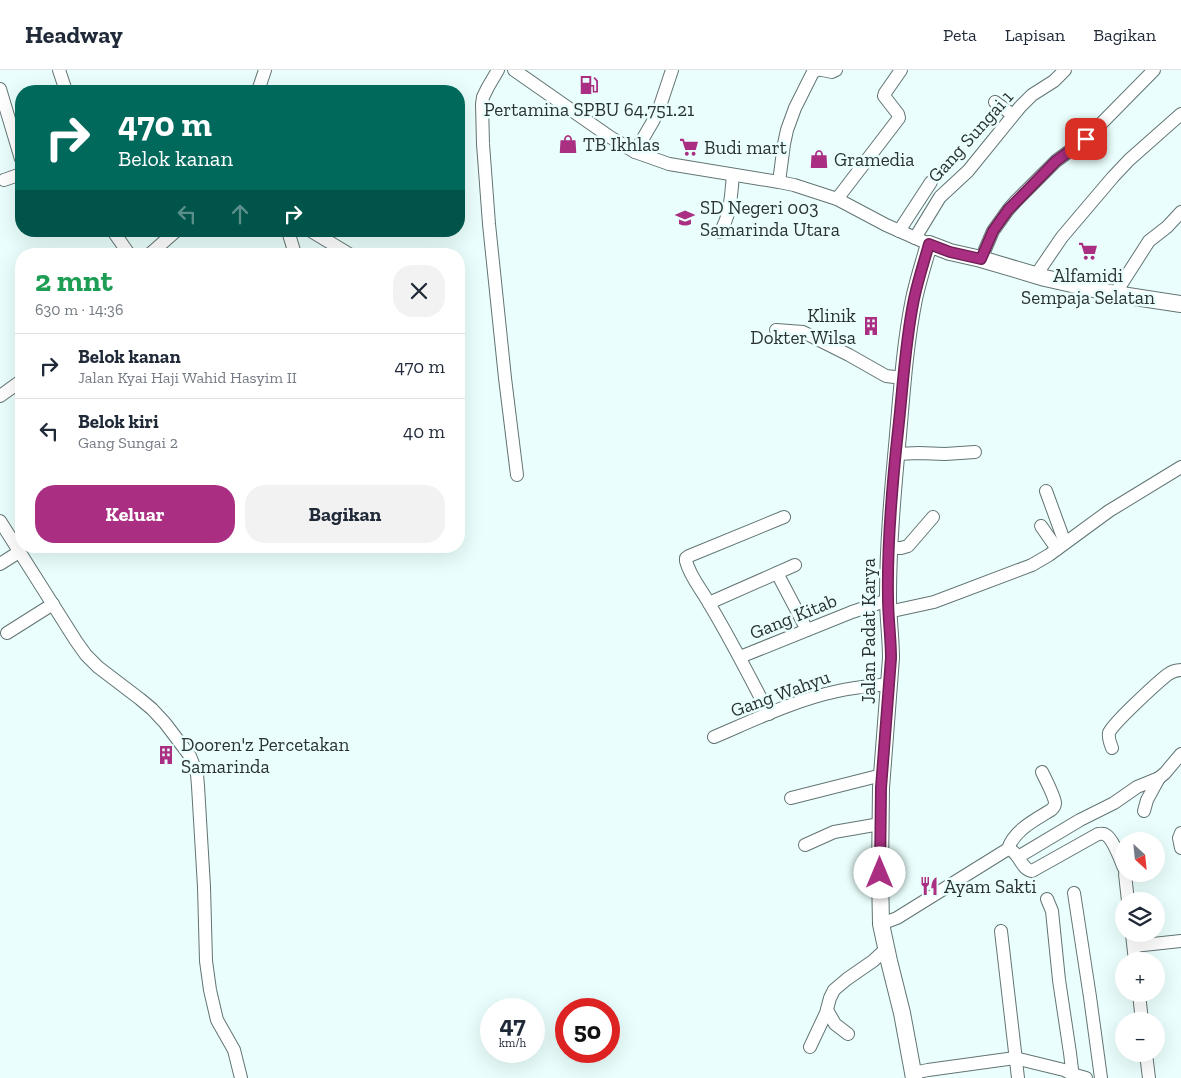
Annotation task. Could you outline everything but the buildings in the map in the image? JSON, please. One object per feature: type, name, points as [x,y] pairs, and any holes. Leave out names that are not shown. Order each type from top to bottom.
[{"type":"main road","points":[[922,241],[950,252],[1036,275],[1115,294],[1181,304]]},
{"type":"main road","name":"Jalan Padat Karya","points":[[914,1076],[902,1013],[881,924],[880,824],[891,658],[888,606],[888,548],[903,378],[922,241]]},
{"type":"street","points":[[59,70],[64,85]]},
{"type":"street","points":[[260,85],[265,70]]},
{"type":"street","points":[[498,70],[483,98],[482,113],[489,224],[517,475]]},
{"type":"street","points":[[514,70],[610,137],[635,152],[669,164],[794,185],[837,199],[922,241]]},
{"type":"street","points":[[635,152],[659,109],[672,70]]},
{"type":"street","points":[[779,182],[784,144],[791,117],[813,72],[820,70],[832,72],[836,70]]},
{"type":"street","points":[[837,199],[899,118],[884,96],[901,70]]},
{"type":"street","name":"Gang Sungai 1","points":[[922,241],[940,197],[968,171],[1013,115],[1032,95],[1054,81],[1065,70]]},
{"type":"street","points":[[981,259],[993,231],[1016,201],[1056,161],[1086,139],[1154,70]]},
{"type":"street","points":[[0,90],[15,139]]},
{"type":"street","points":[[995,102],[1013,115]]},
{"type":"street","points":[[1036,275],[1062,237],[1113,177],[1129,160],[1181,114]]},
{"type":"street","points":[[720,232],[727,218],[733,175]]},
{"type":"street","points":[[4,180],[15,176]]},
{"type":"street","points":[[899,231],[931,182]]},
{"type":"street","points":[[1115,294],[1149,241],[1181,212]]},
{"type":"street","points":[[117,237],[125,248]]},
{"type":"street","points":[[157,248],[169,237]]},
{"type":"street","points":[[322,237],[339,248]]},
{"type":"street","points":[[776,330],[803,332],[886,376],[903,378]]},
{"type":"street","points":[[0,396],[15,385]]},
{"type":"street","points":[[896,454],[975,452]]},
{"type":"street","name":"Gang Kitab","points":[[740,657],[807,630],[888,606],[916,607],[949,597],[1032,565],[1122,502],[1181,467]]},
{"type":"street","points":[[1046,491],[1061,546]]},
{"type":"street","points":[[769,714],[740,657],[689,570],[686,558],[739,534],[784,517]]},
{"type":"street","points":[[888,548],[908,546],[933,517]]},
{"type":"street","points":[[0,521],[15,545]]},
{"type":"street","points":[[1041,526],[1061,546]]},
{"type":"street","points":[[0,564],[17,553]]},
{"type":"street","points":[[20,553],[86,655],[98,667],[152,709],[180,742],[193,763],[197,774],[198,786],[204,879],[206,962],[210,990],[217,1020],[234,1050],[241,1078]]},
{"type":"street","points":[[709,603],[794,565]]},
{"type":"street","points":[[777,573],[807,630]]},
{"type":"street","points":[[7,633],[53,604]]},
{"type":"street","points":[[1112,748],[1108,738],[1113,727],[1167,675],[1181,670]]},
{"type":"street","name":"Gang Wahyu","points":[[714,737],[801,702],[838,691],[889,684]]},
{"type":"street","points":[[881,924],[897,918],[1013,853],[1114,803],[1137,787],[1159,778],[1181,754]]},
{"type":"street","points":[[1042,772],[1054,799],[1054,807],[1024,828],[1010,842],[1013,853],[1027,870],[1032,871],[1098,834],[1103,833],[1107,835],[1115,847]]},
{"type":"street","points":[[791,798],[882,775]]},
{"type":"street","points":[[1144,811],[1147,800],[1159,778]]},
{"type":"street","points":[[805,845],[834,832],[880,824]]},
{"type":"street","points":[[1181,833],[1179,838],[1181,848]]},
{"type":"street","points":[[1074,893],[1101,1078]]},
{"type":"street","points":[[1047,899],[1052,911],[1072,1076]]},
{"type":"street","points":[[1001,931],[1018,1078]]},
{"type":"street","points":[[1165,941],[1181,941]]},
{"type":"street","points":[[810,1047],[834,990],[886,949]]},
{"type":"street","points":[[826,1010],[835,1024],[848,1034]]},
{"type":"street","points":[[914,1076],[928,1070],[1015,1058],[1064,1070],[1072,1076],[1086,1078]]},
{"type":"street","points":[[1147,1062],[1148,1078]]},
{"type":"place","name":"Pertamina SPBU 64.751.21","points":[[589,85]]},
{"type":"place","name":"TB Ikhlas","points":[[568,144]]},
{"type":"place","name":"Budi mart","points":[[689,147]]},
{"type":"place","name":"Gramedia","points":[[819,159]]},
{"type":"place","name":"SD Negeri 003 Samarinda Utara","points":[[685,218]]},
{"type":"place","name":"Alfamidi Sempaja Selatan","points":[[1088,251]]},
{"type":"place","name":"Klinik Dokter Wilsa","points":[[871,326]]},
{"type":"place","name":"Dooren'z Percetakan Samarinda","points":[[166,755]]},
{"type":"place","name":"Ayam Sakti","points":[[929,886]]},
{"type":"route","points":[[880,873],[881,788],[891,658],[888,612],[888,554],[903,378],[914,297],[929,244],[950,252],[981,259],[993,231],[1008,210],[1056,161],[1086,139]]}]
